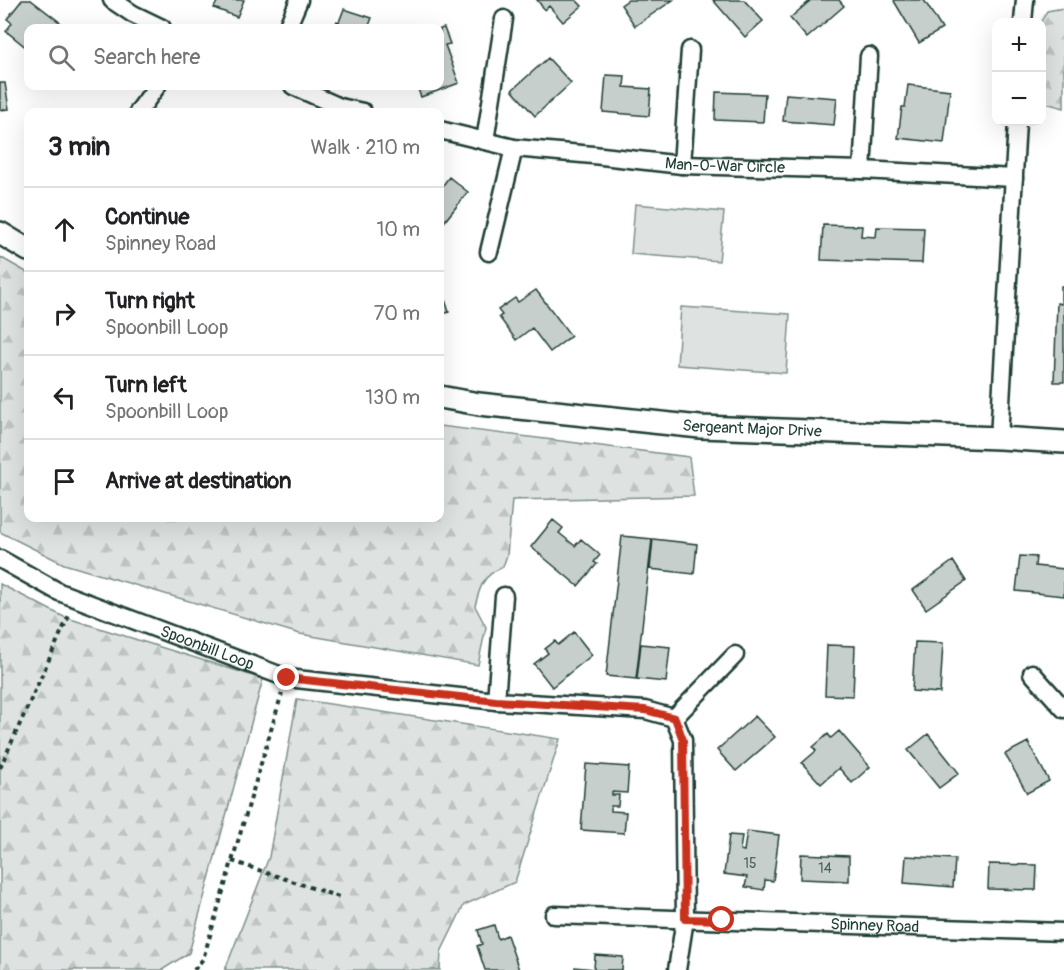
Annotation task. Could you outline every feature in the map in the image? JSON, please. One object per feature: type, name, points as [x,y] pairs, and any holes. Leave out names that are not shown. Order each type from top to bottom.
[{"type":"street","points":[[112,0],[154,24]]},
{"type":"street","points":[[289,24],[299,0]]},
{"type":"street","points":[[1023,18],[1025,0]]},
{"type":"street","points":[[485,141],[504,19]]},
{"type":"street","points":[[682,165],[690,50]]},
{"type":"street","points":[[862,170],[869,56]]},
{"type":"street","points":[[141,108],[154,90]]},
{"type":"street","points":[[301,90],[335,108]]},
{"type":"street","points":[[999,438],[1017,126]]},
{"type":"street","name":"Man-O-War Circle","points":[[444,131],[514,148],[682,165],[862,170],[1014,178]]},
{"type":"street","points":[[489,252],[514,148]]},
{"type":"street","points":[[0,233],[24,248]]},
{"type":"street","name":"Sergeant Major Drive","points":[[444,399],[700,427],[1064,442]]},
{"type":"street","name":"Spoonbill Loop","points":[[0,560],[76,598],[287,678],[496,701],[645,710],[675,718]]},
{"type":"street","points":[[496,701],[504,596]]},
{"type":"street","points":[[677,970],[685,919],[683,740],[675,718],[735,655]]},
{"type":"street","points":[[1032,673],[1064,708]]},
{"type":"street","name":"Spinney Road","points":[[554,915],[1064,932]]},
{"type":"path","points":[[0,768],[76,598]]},
{"type":"path","points":[[194,970],[203,959],[287,678]]},
{"type":"path","points":[[232,861],[339,897]]},
{"type":"green space","points":[[1064,8],[1064,108],[1046,103],[1046,18],[1043,18],[1047,11]]},
{"type":"green space","points":[[635,204],[724,212],[719,261],[631,254]]},
{"type":"green space","points":[[0,257],[24,271],[24,522],[444,522],[444,426],[689,457],[694,496],[512,500],[507,555],[503,567],[483,582],[475,606],[486,627],[478,665],[300,634],[64,564],[0,532]]},
{"type":"green space","points":[[681,307],[790,314],[786,373],[677,365]]},
{"type":"green space","points":[[0,584],[64,617],[263,679],[189,953],[162,970],[0,970]]},
{"type":"green space","points":[[297,699],[560,739],[515,882],[464,905],[441,952],[440,970],[225,970],[269,857]]},
{"type":"building","points":[[22,0],[31,0],[62,24],[24,24],[24,46],[6,31],[12,23],[7,19]]},
{"type":"building","points":[[218,0],[244,0],[237,17],[214,8]]},
{"type":"building","points":[[537,0],[576,0],[582,6],[563,22],[549,6],[545,10]]},
{"type":"building","points":[[628,0],[673,0],[635,26],[621,5]]},
{"type":"building","points":[[713,0],[744,0],[763,21],[745,37]]},
{"type":"building","points":[[811,0],[839,0],[844,6],[807,38],[790,18]]},
{"type":"building","points":[[895,0],[924,0],[942,29],[919,43]]},
{"type":"building","points":[[344,9],[372,18],[370,24],[336,24],[337,21],[339,22]]},
{"type":"building","points":[[444,28],[450,44],[445,45],[459,83],[444,89]]},
{"type":"building","points":[[548,58],[571,83],[535,116],[512,90]]},
{"type":"building","points":[[606,75],[625,76],[624,87],[651,89],[649,116],[603,112]]},
{"type":"building","points":[[0,83],[5,83],[9,109],[0,110]]},
{"type":"building","points":[[908,85],[950,90],[944,143],[898,138],[902,107],[905,107]]},
{"type":"building","points":[[418,90],[440,90],[421,97]]},
{"type":"building","points":[[716,92],[765,94],[763,122],[715,120]]},
{"type":"building","points":[[786,94],[837,98],[834,125],[783,121]]},
{"type":"building","points":[[449,177],[468,192],[444,222],[444,184]]},
{"type":"building","points":[[823,225],[862,226],[861,236],[876,237],[877,227],[924,228],[922,263],[821,260]]},
{"type":"building","points":[[1061,286],[1064,286],[1064,382],[1054,382],[1057,303],[1061,304]]},
{"type":"building","points":[[536,290],[571,336],[550,352],[532,328],[516,340],[499,317],[502,315],[498,310],[515,298],[518,302]]},
{"type":"building","points":[[444,296],[449,312],[444,314]]},
{"type":"building","points":[[553,520],[563,528],[559,533],[575,546],[581,539],[600,555],[594,562],[597,564],[578,586],[531,547]]},
{"type":"building","points":[[622,536],[652,539],[636,679],[606,676]]},
{"type":"building","points":[[653,539],[697,544],[694,574],[650,569]]},
{"type":"building","points":[[1020,556],[1036,557],[1035,566],[1064,569],[1064,596],[1016,591]]},
{"type":"building","points":[[953,561],[966,581],[926,609],[913,590]]},
{"type":"building","points":[[574,632],[592,655],[552,687],[534,664],[548,653],[545,649],[555,641],[558,645]]},
{"type":"building","points":[[915,642],[943,643],[940,693],[912,691]]},
{"type":"building","points":[[641,644],[670,647],[666,682],[637,679]]},
{"type":"building","points":[[827,645],[855,646],[853,696],[825,695]]},
{"type":"building","points":[[755,716],[775,737],[736,771],[717,750]]},
{"type":"building","points":[[839,731],[870,767],[852,783],[839,768],[821,784],[802,763],[816,751],[813,747],[828,734],[831,738]]},
{"type":"building","points":[[928,734],[959,773],[939,788],[908,750]]},
{"type":"building","points":[[1028,742],[1049,781],[1027,793],[1005,754]]},
{"type":"building","points":[[586,764],[629,767],[627,793],[612,792],[612,795],[619,795],[618,806],[611,806],[611,811],[626,812],[624,833],[581,830]]},
{"type":"building","points":[[747,831],[779,835],[773,881],[765,880],[764,890],[745,887],[747,877],[724,874],[729,835],[742,836],[740,850],[744,851]]},
{"type":"building","points":[[801,854],[849,856],[849,881],[800,879]]},
{"type":"building","points":[[906,856],[955,859],[953,887],[904,883]]},
{"type":"building","points":[[989,864],[1037,865],[1036,890],[988,889]]},
{"type":"building","points":[[494,925],[498,939],[507,935],[519,970],[485,970],[477,946],[482,944],[478,930]]},
{"type":"building","points":[[595,955],[623,957],[622,970],[575,970],[575,967],[594,969]]},
{"type":"route","points":[[287,678],[496,701],[645,710],[675,718],[683,740],[685,919],[722,920]]}]
